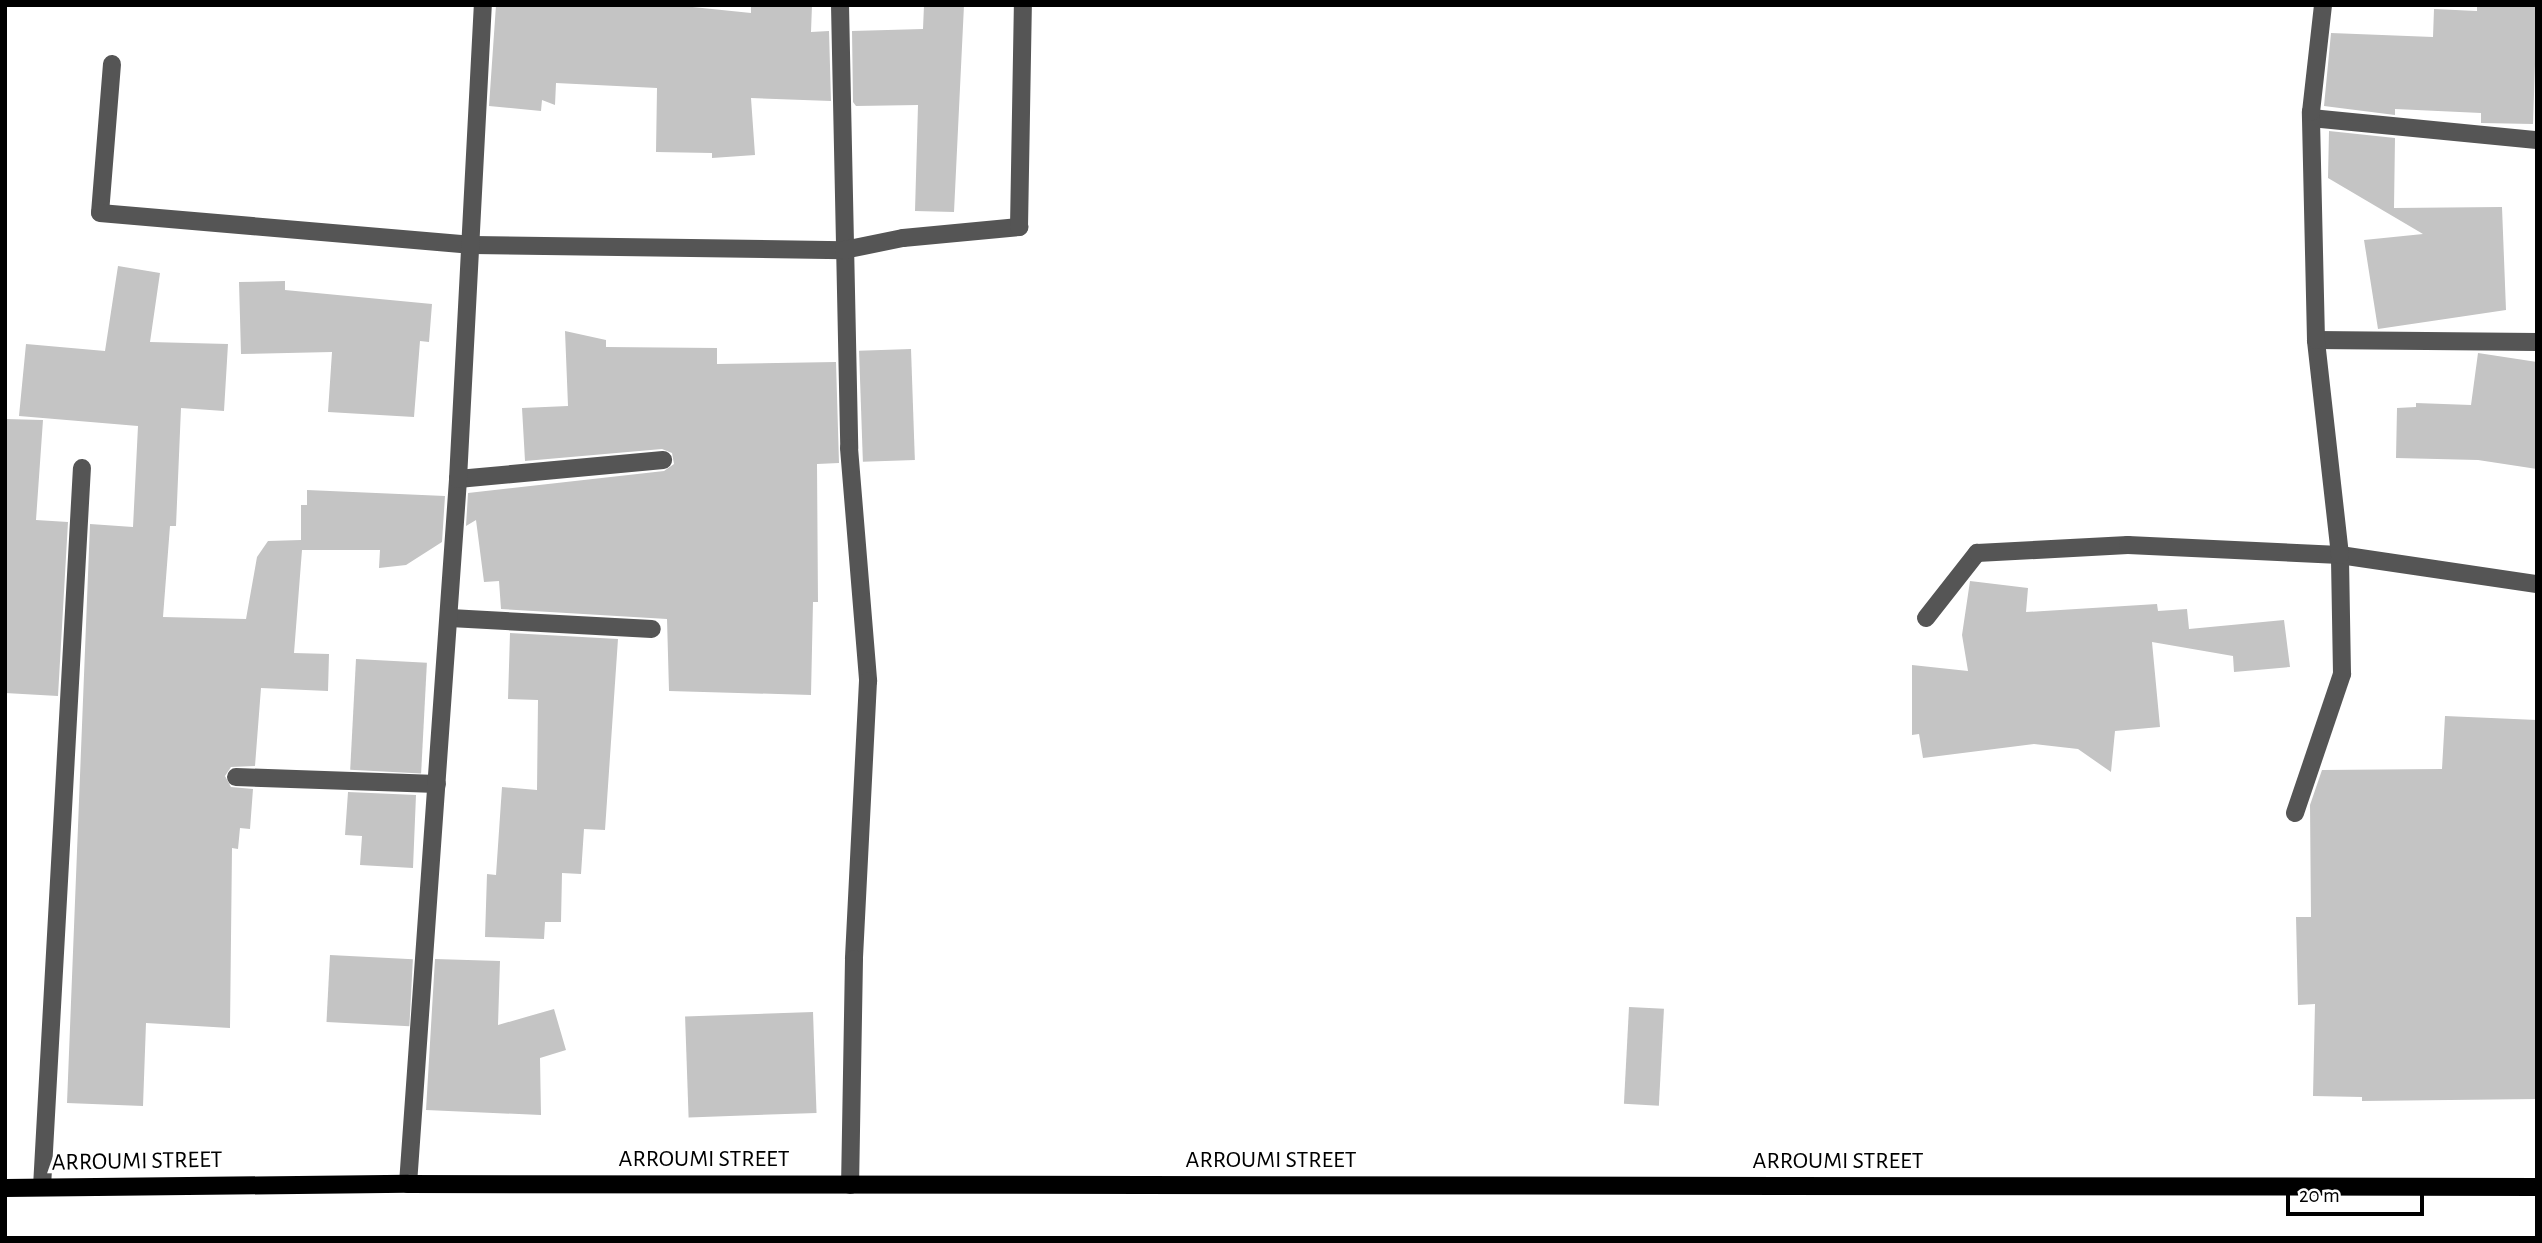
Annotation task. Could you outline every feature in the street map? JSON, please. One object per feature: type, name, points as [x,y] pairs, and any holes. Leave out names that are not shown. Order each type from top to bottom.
[{"type":"main road","name":"ARROUMI STREET","points":[[5,1188],[408,1184],[2537,1188]]},
{"type":"street","points":[[408,1184],[450,618],[473,244],[483,5]]},
{"type":"street","points":[[840,5],[849,447],[868,681],[854,959],[850,1185]]},
{"type":"street","points":[[112,64],[100,213],[473,244],[844,250],[903,238],[1019,227],[1023,5]]},
{"type":"street","points":[[2295,813],[2342,674],[2340,555],[2316,340],[2311,118],[2323,5]]},
{"type":"street","points":[[2311,118],[2537,140]]},
{"type":"street","points":[[2316,340],[2537,342]]},
{"type":"street","points":[[458,479],[663,460]]},
{"type":"street","points":[[42,1187],[82,468]]},
{"type":"street","points":[[1926,618],[1976,553],[2127,545],[2340,555],[2537,584]]},
{"type":"street","points":[[450,618],[652,629]]},
{"type":"street","points":[[236,777],[438,784]]},
{"type":"building","points":[[496,5],[673,5],[751,13],[751,5],[812,5],[811,32],[829,31],[831,101],[751,98],[755,155],[712,158],[712,153],[656,152],[657,88],[556,83],[555,105],[542,100],[541,111],[489,106]]},
{"type":"building","points":[[924,5],[964,5],[954,212],[915,211],[918,105],[856,106],[853,102],[852,31],[923,29]]},
{"type":"building","points":[[2477,5],[2537,5],[2533,124],[2481,123],[2481,113],[2395,109],[2395,115],[2324,106],[2331,33],[2433,37],[2434,9],[2477,11]]},
{"type":"building","points":[[2329,131],[2395,138],[2394,208],[2502,207],[2506,310],[2378,329],[2364,240],[2423,234],[2328,178]]},
{"type":"building","points":[[118,266],[160,273],[150,342],[228,344],[224,411],[181,408],[176,526],[170,526],[163,617],[246,619],[257,557],[268,541],[301,540],[301,505],[307,505],[307,490],[445,496],[442,542],[406,565],[379,568],[380,550],[302,550],[294,653],[329,654],[328,691],[261,688],[255,766],[231,767],[225,776],[231,787],[253,789],[250,829],[240,828],[238,849],[232,848],[230,1028],[146,1023],[143,1106],[67,1103],[90,524],[133,527],[138,426],[19,416],[26,344],[105,351]]},
{"type":"building","points":[[285,281],[285,290],[432,304],[429,342],[420,341],[414,417],[328,412],[332,352],[241,354],[239,282]]},
{"type":"building","points":[[565,331],[606,340],[606,347],[717,348],[717,364],[836,362],[839,463],[817,464],[818,602],[813,602],[811,695],[669,691],[667,619],[501,609],[499,581],[484,582],[476,520],[466,526],[468,493],[664,471],[674,464],[672,453],[662,449],[525,461],[522,408],[568,406]]},
{"type":"building","points":[[911,349],[915,460],[863,462],[859,351]]},
{"type":"building","points":[[2478,353],[2537,362],[2537,469],[2478,460],[2396,458],[2397,408],[2416,407],[2416,403],[2471,405]]},
{"type":"building","points":[[5,419],[43,420],[36,520],[68,522],[58,696],[5,693]]},
{"type":"building","points":[[1970,581],[2028,588],[2026,612],[2157,604],[2158,611],[2187,609],[2189,629],[2284,620],[2290,667],[2234,672],[2233,656],[2152,642],[2160,727],[2115,731],[2111,772],[2078,749],[2034,744],[1923,758],[1919,734],[1912,735],[1912,665],[1968,671],[1962,635]]},
{"type":"building","points":[[510,633],[618,639],[605,830],[584,829],[581,874],[562,873],[561,922],[545,922],[544,939],[485,937],[487,874],[496,875],[502,787],[537,790],[538,700],[508,699]]},
{"type":"building","points":[[356,659],[427,663],[421,774],[350,770]]},
{"type":"building","points":[[2445,716],[2537,720],[2537,1099],[2362,1101],[2362,1097],[2313,1096],[2315,1004],[2298,1005],[2296,917],[2311,917],[2310,805],[2322,770],[2442,769]]},
{"type":"building","points":[[348,792],[416,795],[413,868],[360,865],[362,836],[345,835]]},
{"type":"building","points":[[330,955],[413,959],[409,1026],[326,1022]]},
{"type":"building","points":[[435,959],[500,961],[498,1025],[554,1009],[566,1050],[540,1058],[541,1115],[426,1110]]},
{"type":"building","points":[[1629,1007],[1664,1009],[1659,1106],[1624,1104]]},
{"type":"building","points":[[813,1012],[817,1113],[689,1117],[685,1016]]}]
